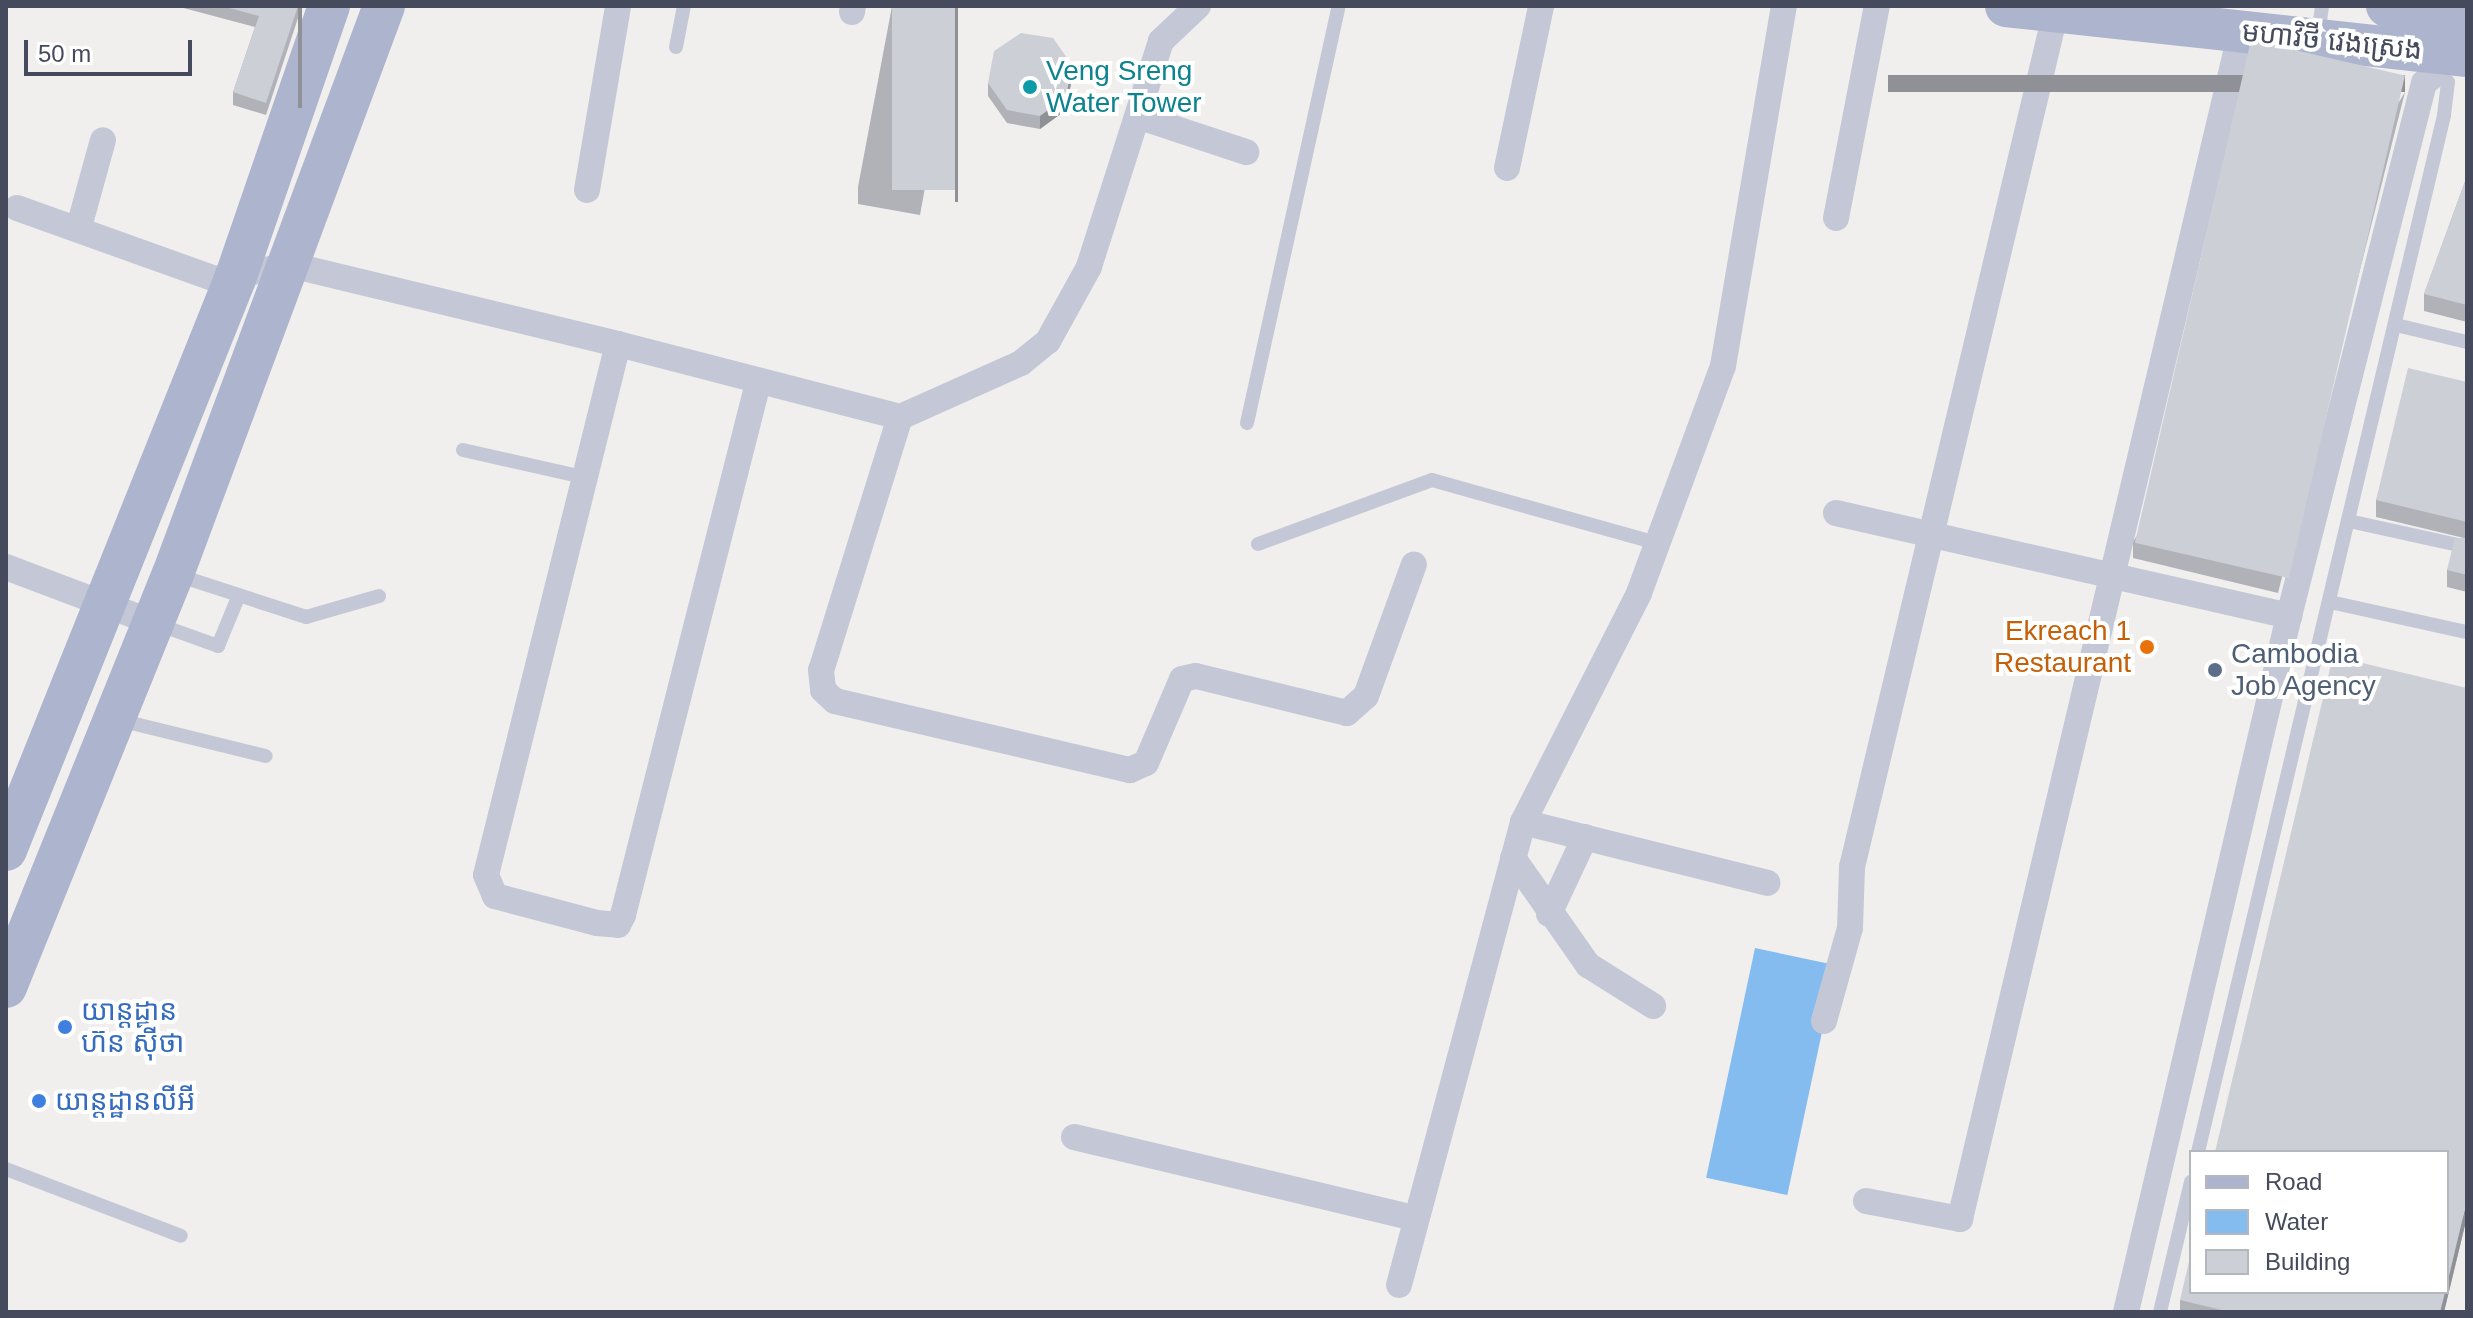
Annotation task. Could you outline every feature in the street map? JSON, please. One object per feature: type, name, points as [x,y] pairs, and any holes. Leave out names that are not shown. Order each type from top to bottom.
[{"type":"main road","points":[[6,850],[13,809],[108,604],[235,279],[329,6]]},
{"type":"main road","points":[[6,987],[173,574],[291,265],[384,6]]},
{"type":"main road","name":"មហាវិថី វេងស្រេង","points":[[2006,6],[2241,31],[2320,23],[2449,61]]},
{"type":"main road","name":"មហាវិថី វេងស្រេង","points":[[2387,6],[2458,14]]},
{"type":"street","points":[[587,190],[618,6]]},
{"type":"street","points":[[17,208],[79,227],[215,279],[235,279],[291,265],[618,344],[758,383],[900,417],[1021,363],[1048,341],[1089,267],[1140,117],[1161,41],[1198,6]]},
{"type":"street","points":[[1507,168],[1541,6]]},
{"type":"street","points":[[1399,1285],[1523,822],[1659,544],[1723,366],[1784,6]]},
{"type":"street","points":[[1836,218],[1877,6]]},
{"type":"street","points":[[1824,1021],[1928,534],[2056,11]]},
{"type":"street","points":[[2126,1312],[2289,616],[2424,83],[2449,61],[2458,14]]},
{"type":"street","points":[[1866,1201],[1960,1219],[2116,578],[2241,31]]},
{"type":"street","points":[[1140,117],[1246,152]]},
{"type":"street","points":[[79,227],[103,140]]},
{"type":"street","points":[[618,344],[583,477],[487,889],[618,925],[758,383]]},
{"type":"street","points":[[900,417],[821,670],[823,690],[835,701],[1130,770],[1146,763],[1182,679],[1196,676],[1347,713],[1366,696],[1414,564]]},
{"type":"street","points":[[1836,513],[2289,616]]},
{"type":"street","points":[[6,567],[154,623]]},
{"type":"street","points":[[1523,822],[1767,883]]},
{"type":"street","points":[[1549,914],[1585,837]]},
{"type":"street","points":[[1513,858],[1549,914],[1588,965],[1653,1006]]},
{"type":"street","points":[[1074,1137],[1415,1218]]},
{"type":"lane","points":[[676,47],[684,6]]},
{"type":"lane","points":[[1247,423],[1339,6]]},
{"type":"lane","points":[[2198,1150],[2396,325],[2444,115],[2449,61]]},
{"type":"lane","points":[[2396,325],[2467,342]]},
{"type":"lane","points":[[463,450],[583,477]]},
{"type":"lane","points":[[1258,544],[1432,480],[1659,544]]},
{"type":"lane","points":[[2349,521],[2467,547]]},
{"type":"lane","points":[[173,574],[306,617],[379,596]]},
{"type":"lane","points":[[154,623],[218,646],[239,595]]},
{"type":"lane","points":[[2330,602],[2467,632]]},
{"type":"lane","points":[[115,719],[266,756]]},
{"type":"lane","points":[[6,1169],[181,1236]]},
{"type":"lane","points":[[2160,1312],[2189,1190]]},
{"type":"water","points":[[1755,948],[1836,965],[1787,1195],[1706,1178]]},
{"type":"building","points":[[222,6],[298,6],[266,103],[233,92],[259,16]]},
{"type":"building","points":[[892,6],[955,6],[955,190],[892,190]]},
{"type":"building","name":"Veng Sreng Water Tower","points":[[1021,33],[1053,38],[1072,65],[1066,97],[1040,116],[1007,110],[988,83],[994,51]]},
{"type":"building","points":[[2251,40],[2405,76],[2289,578],[2135,543]]},
{"type":"building","points":[[2467,176],[2467,305],[2424,294]]},
{"type":"building","points":[[2408,368],[2467,382],[2467,522],[2376,500]]},
{"type":"building","points":[[2455,538],[2467,538],[2467,575],[2447,570]]},
{"type":"building","points":[[2333,656],[2467,688],[2467,1200],[2449,1276],[2449,1150],[2215,1150]]},
{"type":"building","points":[[2189,1262],[2189,1294],[2444,1294],[2440,1312],[2230,1312],[2180,1300]]},
{"type":"place","name":"Veng Sreng Water Tower","points":[[1030,87]]},
{"type":"place","name":"Ekreach 1 Restaurant","points":[[2147,647]]},
{"type":"place","name":"Cambodia Job Agency","points":[[2215,670]]},
{"type":"place","name":"យាន្ដដ្ឋាន ហ៊ន ស៊ីថា","points":[[65,1027]]},
{"type":"place","name":"យាន្ដដ្ឋានលីអី","points":[[39,1101]]}]
